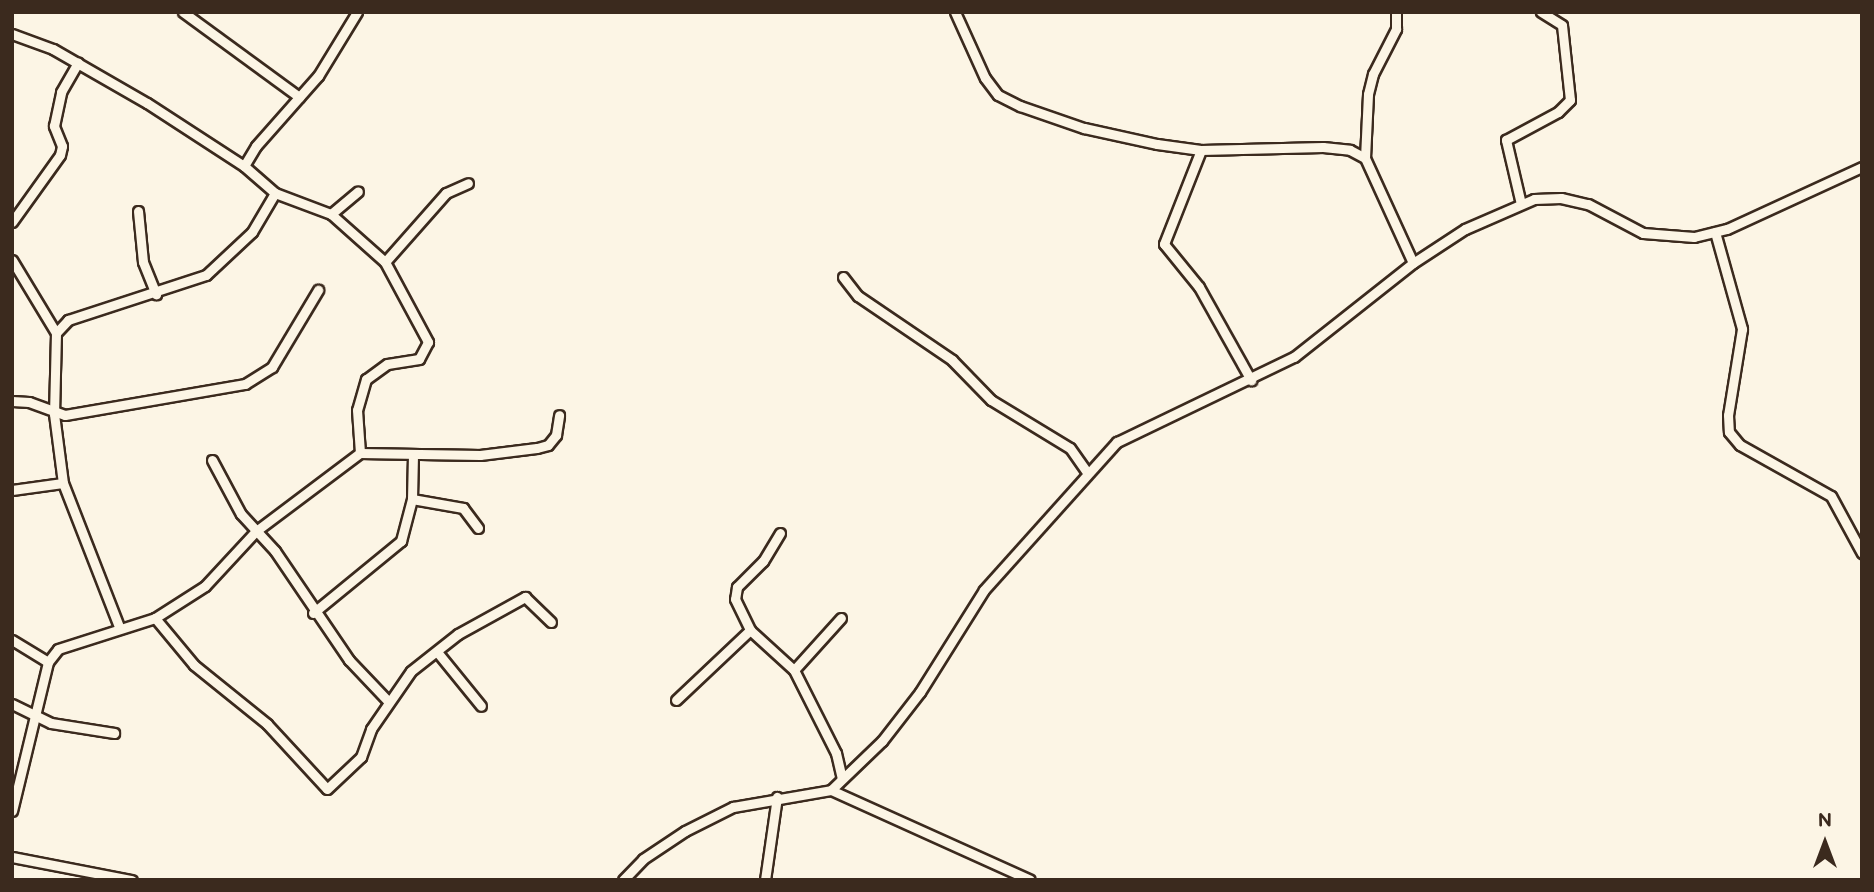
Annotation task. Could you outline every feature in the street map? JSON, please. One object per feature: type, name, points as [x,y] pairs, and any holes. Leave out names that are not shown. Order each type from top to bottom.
[{"type":"street","points":[[183,12],[299,97]]},
{"type":"street","points":[[244,166],[256,146],[318,76],[357,12]]},
{"type":"street","points":[[955,12],[998,95],[1084,128],[1201,150],[1323,147],[1350,150],[1365,158]]},
{"type":"street","points":[[1396,12],[1396,29],[1373,74],[1368,94],[1365,158],[1413,263]]},
{"type":"street","points":[[1521,204],[1506,140],[1558,112],[1570,100],[1562,25],[1541,12]]},
{"type":"street","points":[[12,34],[78,62],[244,166],[275,193],[331,214],[385,262],[428,342],[419,359],[387,364],[366,379],[357,410],[360,453]]},
{"type":"street","points":[[12,222],[60,155],[62,146],[54,126],[61,92],[78,62]]},
{"type":"street","points":[[1201,150],[1164,244],[1199,287],[1251,380]]},
{"type":"street","points":[[831,790],[882,741],[920,692],[984,590],[1086,471],[1117,442],[1294,358],[1413,263],[1465,229],[1521,204],[1561,198],[1588,204],[1643,233],[1694,237],[1716,232],[1862,167]]},
{"type":"street","points":[[385,262],[446,193],[468,183]]},
{"type":"street","points":[[331,214],[358,191]]},
{"type":"street","points":[[56,334],[68,320],[156,295],[206,275],[251,232],[275,193]]},
{"type":"street","points":[[138,211],[143,262],[156,295]]},
{"type":"street","points":[[1716,232],[1742,329],[1728,415],[1729,432],[1740,445],[1831,496],[1862,553]]},
{"type":"street","points":[[12,260],[56,334],[54,414],[63,483],[119,627]]},
{"type":"street","points":[[843,276],[858,296],[952,360],[991,400],[1070,448],[1086,471]]},
{"type":"street","points":[[12,401],[44,406],[54,414],[244,384],[258,378],[272,367],[318,290]]},
{"type":"street","points":[[12,811],[34,711],[48,662],[58,649],[119,627],[155,618],[205,586],[256,531],[360,453],[413,456],[480,455],[548,445],[556,435],[559,415]]},
{"type":"street","points":[[313,613],[401,541],[412,499],[413,456]]},
{"type":"street","points":[[212,460],[241,514],[275,551],[313,613],[388,701]]},
{"type":"street","points":[[12,490],[63,483]]},
{"type":"street","points":[[412,499],[463,508],[478,528]]},
{"type":"street","points":[[780,533],[764,561],[737,587],[735,599],[750,630],[794,670],[836,753],[842,778]]},
{"type":"street","points":[[155,618],[194,665],[267,724],[327,789],[361,757],[388,701],[411,671],[438,653],[458,634],[520,598],[529,597],[551,622]]},
{"type":"street","points":[[794,670],[841,618]]},
{"type":"street","points":[[676,700],[750,630]]},
{"type":"street","points":[[12,640],[48,662]]},
{"type":"street","points":[[438,653],[481,706]]},
{"type":"street","points":[[12,704],[34,711],[51,723],[114,733]]},
{"type":"street","points":[[623,880],[643,859],[685,831],[733,807],[778,797],[831,790],[1030,880]]},
{"type":"street","points":[[768,878],[778,797]]},
{"type":"street","points":[[12,857],[87,875],[132,880]]}]
